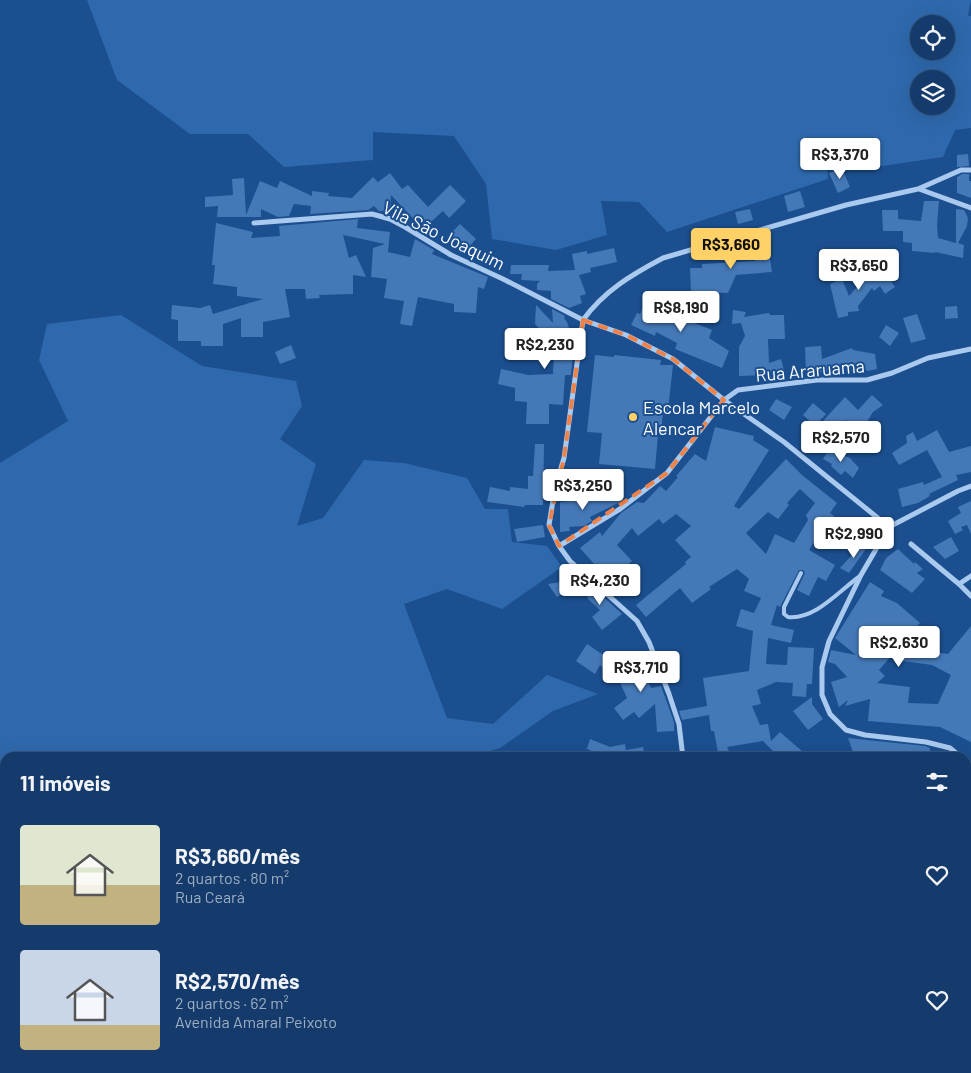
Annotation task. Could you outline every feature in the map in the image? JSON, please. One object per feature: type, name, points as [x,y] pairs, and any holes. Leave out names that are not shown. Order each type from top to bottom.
[{"type":"street","points":[[682,752],[679,724],[669,694],[649,642],[637,621],[570,561],[559,546],[549,525],[555,488],[564,458],[583,320],[606,293],[640,270],[663,258],[846,205],[918,189],[961,170],[971,170]]},
{"type":"street","points":[[918,189],[971,208]]},
{"type":"street","name":"Vila São Joaquim","points":[[254,223],[372,214],[390,219],[450,256],[503,279],[583,320],[626,335],[672,359],[724,400],[784,442],[889,527]]},
{"type":"street","name":"Rua Araruama","points":[[559,546],[620,509],[667,473],[724,400],[738,390],[817,380],[867,380],[892,373],[928,358],[971,349]]},
{"type":"street","points":[[955,752],[950,748],[926,742],[864,736],[846,730],[830,714],[822,695],[822,667],[829,641],[861,576],[889,527],[971,486]]},
{"type":"street","points":[[911,544],[971,596]]},
{"type":"street","points":[[959,584],[971,576]]},
{"type":"lane","points":[[801,573],[784,607],[784,614],[788,617],[809,614],[861,576]]},
{"type":"highlighted area","points":[[583,320],[626,335],[673,359],[724,400],[667,473],[559,546],[549,525],[564,458]]},
{"type":"shaded area","points":[[87,0],[971,0],[968,16],[971,16],[971,128],[955,130],[943,157],[876,167],[869,147],[827,158],[828,179],[667,232],[639,202],[601,201],[607,235],[556,250],[492,239],[486,184],[454,136],[373,132],[373,160],[284,167],[248,134],[190,134],[117,80]]},
{"type":"shaded area","points":[[121,315],[202,366],[296,381],[302,406],[280,439],[316,464],[297,526],[323,518],[364,460],[404,463],[467,478],[485,509],[508,509],[512,542],[547,546],[562,567],[502,609],[447,589],[404,604],[447,718],[493,724],[547,675],[598,694],[553,711],[500,748],[487,752],[0,752],[0,463],[68,421],[39,360],[47,324]]},
{"type":"building","points":[[968,154],[969,166],[957,167],[957,155]]},
{"type":"building","points":[[842,168],[850,187],[838,193],[829,173]]},
{"type":"building","points":[[390,173],[402,189],[408,185],[428,207],[450,185],[466,201],[449,218],[443,211],[423,229],[391,195],[390,211],[379,211],[374,206],[368,210],[310,214],[311,206],[294,204],[289,216],[278,217],[261,209],[261,217],[217,217],[218,206],[205,207],[205,197],[233,195],[232,179],[244,178],[246,215],[260,181],[277,188],[280,181],[312,196],[312,191],[329,193],[328,196],[352,198],[373,177],[378,182]]},
{"type":"building","points":[[962,174],[969,174],[971,198],[957,193],[957,177]]},
{"type":"building","points":[[800,191],[805,207],[788,212],[784,196]]},
{"type":"building","points":[[924,201],[939,201],[938,238],[956,243],[956,209],[964,210],[968,218],[967,226],[958,243],[964,245],[963,258],[935,252],[912,251],[912,243],[903,242],[903,231],[883,231],[882,210],[898,210],[898,219],[921,221]]},
{"type":"building","points":[[750,209],[753,220],[738,224],[735,212]]},
{"type":"building","points":[[358,219],[357,228],[390,232],[388,252],[410,257],[415,239],[434,250],[432,254],[488,277],[484,289],[478,287],[476,313],[454,312],[454,304],[418,297],[412,326],[400,324],[404,301],[384,298],[387,279],[371,277],[373,248],[385,244],[343,235],[349,258],[356,255],[366,277],[353,275],[353,294],[319,295],[320,298],[306,299],[305,289],[285,289],[290,317],[263,322],[263,337],[241,337],[241,318],[223,324],[223,346],[201,346],[201,341],[178,341],[178,320],[171,319],[172,305],[200,308],[210,305],[213,314],[263,299],[237,296],[237,287],[213,284],[215,265],[212,265],[216,223],[253,232],[251,238],[280,236],[279,226]]},
{"type":"building","points":[[460,224],[476,239],[466,250],[450,234]]},
{"type":"building","points":[[766,233],[772,272],[736,275],[728,293],[691,292],[690,268],[702,268],[702,264],[755,261],[752,237]]},
{"type":"building","points":[[614,248],[617,262],[590,268],[591,272],[579,275],[586,294],[580,296],[582,303],[569,308],[551,299],[551,291],[537,290],[537,284],[540,281],[521,280],[522,274],[510,274],[511,265],[549,265],[548,271],[575,270],[572,254],[587,251],[587,254]]},
{"type":"building","points":[[883,262],[885,276],[889,278],[895,287],[885,294],[880,286],[874,291],[872,288],[858,306],[859,311],[848,312],[848,316],[838,318],[830,284],[842,279],[849,296]]},
{"type":"building","points":[[647,298],[664,305],[662,310],[712,330],[709,338],[729,351],[722,368],[675,349],[677,343],[656,332],[655,336],[631,325],[637,313],[640,314]]},
{"type":"building","points":[[536,305],[553,323],[552,309],[565,316],[564,318],[574,343],[571,375],[565,375],[563,405],[549,404],[549,424],[526,424],[527,402],[515,401],[515,388],[498,384],[501,369],[528,375],[553,374],[554,354],[535,354],[535,338],[548,338],[535,324]]},
{"type":"building","points":[[957,306],[958,318],[945,319],[945,307]]},
{"type":"building","points":[[733,310],[746,312],[744,317],[769,313],[770,315],[784,315],[785,339],[768,339],[769,363],[781,359],[785,374],[739,376],[739,347],[745,336],[741,323],[732,324]]},
{"type":"building","points":[[917,314],[926,339],[911,343],[903,318]]},
{"type":"building","points":[[886,325],[899,333],[890,346],[879,337]]},
{"type":"building","points":[[291,345],[296,358],[280,364],[275,352]]},
{"type":"building","points":[[821,346],[822,359],[852,348],[853,350],[875,354],[877,369],[867,371],[862,369],[861,364],[828,373],[806,373],[805,347]]},
{"type":"building","name":"Escola Marcelo Alencar","points":[[595,355],[661,360],[660,365],[673,365],[668,411],[663,411],[661,435],[658,435],[655,469],[599,464],[602,433],[587,432]]},
{"type":"building","points":[[872,395],[883,405],[873,412],[858,432],[846,420],[835,432],[823,421],[845,397],[858,410]]},
{"type":"building","points":[[776,399],[792,407],[784,420],[769,410]]},
{"type":"building","points":[[813,403],[826,414],[815,426],[803,415]]},
{"type":"building","points":[[715,427],[754,436],[753,440],[769,450],[734,506],[739,509],[786,459],[802,475],[837,503],[830,513],[849,528],[854,522],[864,532],[853,544],[841,532],[839,535],[825,524],[809,550],[835,565],[826,581],[818,577],[809,596],[797,590],[805,573],[803,570],[799,570],[780,607],[777,605],[771,625],[794,630],[791,643],[768,638],[766,664],[787,665],[788,647],[814,648],[812,684],[807,684],[806,697],[792,696],[793,683],[776,682],[757,690],[761,704],[752,706],[760,725],[768,724],[771,741],[780,732],[803,752],[774,752],[763,741],[727,747],[729,752],[718,752],[714,731],[711,731],[709,715],[682,720],[679,711],[707,706],[703,678],[749,671],[753,631],[736,626],[741,609],[754,613],[761,598],[744,591],[749,579],[737,569],[709,587],[711,589],[692,603],[680,588],[646,617],[636,605],[686,564],[685,562],[691,557],[675,540],[691,526],[676,514],[663,524],[659,519],[638,536],[632,528],[617,545],[632,561],[604,585],[589,572],[595,565],[580,548],[600,532],[602,536],[621,513],[637,502],[644,503],[660,486],[666,491],[695,454],[706,461]],"holes":[[[800,489],[815,503],[806,515],[808,520],[794,543],[775,534],[766,554],[746,533],[768,512],[778,519],[789,505],[787,503]]]},
{"type":"building","points":[[937,430],[949,452],[971,446],[971,472],[956,475],[958,480],[929,494],[930,496],[918,503],[902,507],[898,489],[923,482],[924,485],[942,477],[927,450],[899,465],[892,453],[907,443],[906,436],[913,432],[917,441]]},
{"type":"building","points":[[535,444],[544,444],[543,505],[525,505],[524,507],[487,502],[490,487],[510,491],[510,487],[528,489],[528,476],[533,476]]},
{"type":"building","points":[[829,449],[850,458],[859,468],[853,478],[845,471],[841,475],[831,466],[832,464],[823,459]]},
{"type":"building","points":[[594,496],[624,500],[590,517],[592,521],[584,526],[569,527],[570,531],[560,532],[560,502],[595,498]]},
{"type":"building","points":[[971,501],[971,534],[967,525],[961,527],[963,530],[955,534],[948,521],[961,513],[958,507]]},
{"type":"building","points":[[543,525],[545,537],[517,542],[514,529]]},
{"type":"building","points":[[951,537],[959,551],[945,559],[933,547]]},
{"type":"building","points":[[863,543],[868,546],[849,573],[840,568]]},
{"type":"building","points":[[898,549],[914,564],[915,562],[923,569],[917,573],[925,579],[912,593],[880,570],[886,558]]},
{"type":"building","points":[[561,564],[575,586],[557,597],[548,584],[561,582]]},
{"type":"building","points":[[583,578],[622,614],[602,630],[592,617],[600,610],[587,598],[589,595],[577,584]]},
{"type":"building","points":[[870,582],[884,591],[881,596],[897,603],[920,623],[896,647],[899,647],[879,670],[885,676],[877,683],[910,687],[908,703],[938,704],[951,675],[932,665],[903,661],[905,648],[948,654],[971,626],[971,742],[940,727],[868,721],[870,699],[845,706],[848,700],[839,707],[831,682],[847,677],[835,664],[828,662],[831,650],[856,655],[835,638]]},
{"type":"building","points":[[587,644],[609,659],[603,668],[600,665],[595,674],[576,661]]},
{"type":"building","points":[[633,651],[651,688],[661,686],[674,722],[674,731],[657,732],[655,704],[639,718],[634,712],[623,720],[614,708],[627,698],[610,661]]},
{"type":"building","points":[[812,697],[812,704],[823,719],[808,730],[793,711]]},
{"type":"building","points":[[848,738],[930,748],[930,752],[853,752]]},
{"type":"building","points":[[590,739],[610,747],[625,744],[626,750],[643,747],[644,752],[594,752],[587,749]]},
{"type":"place","name":"Escola Marcelo Alencar","points":[[633,417]]}]
